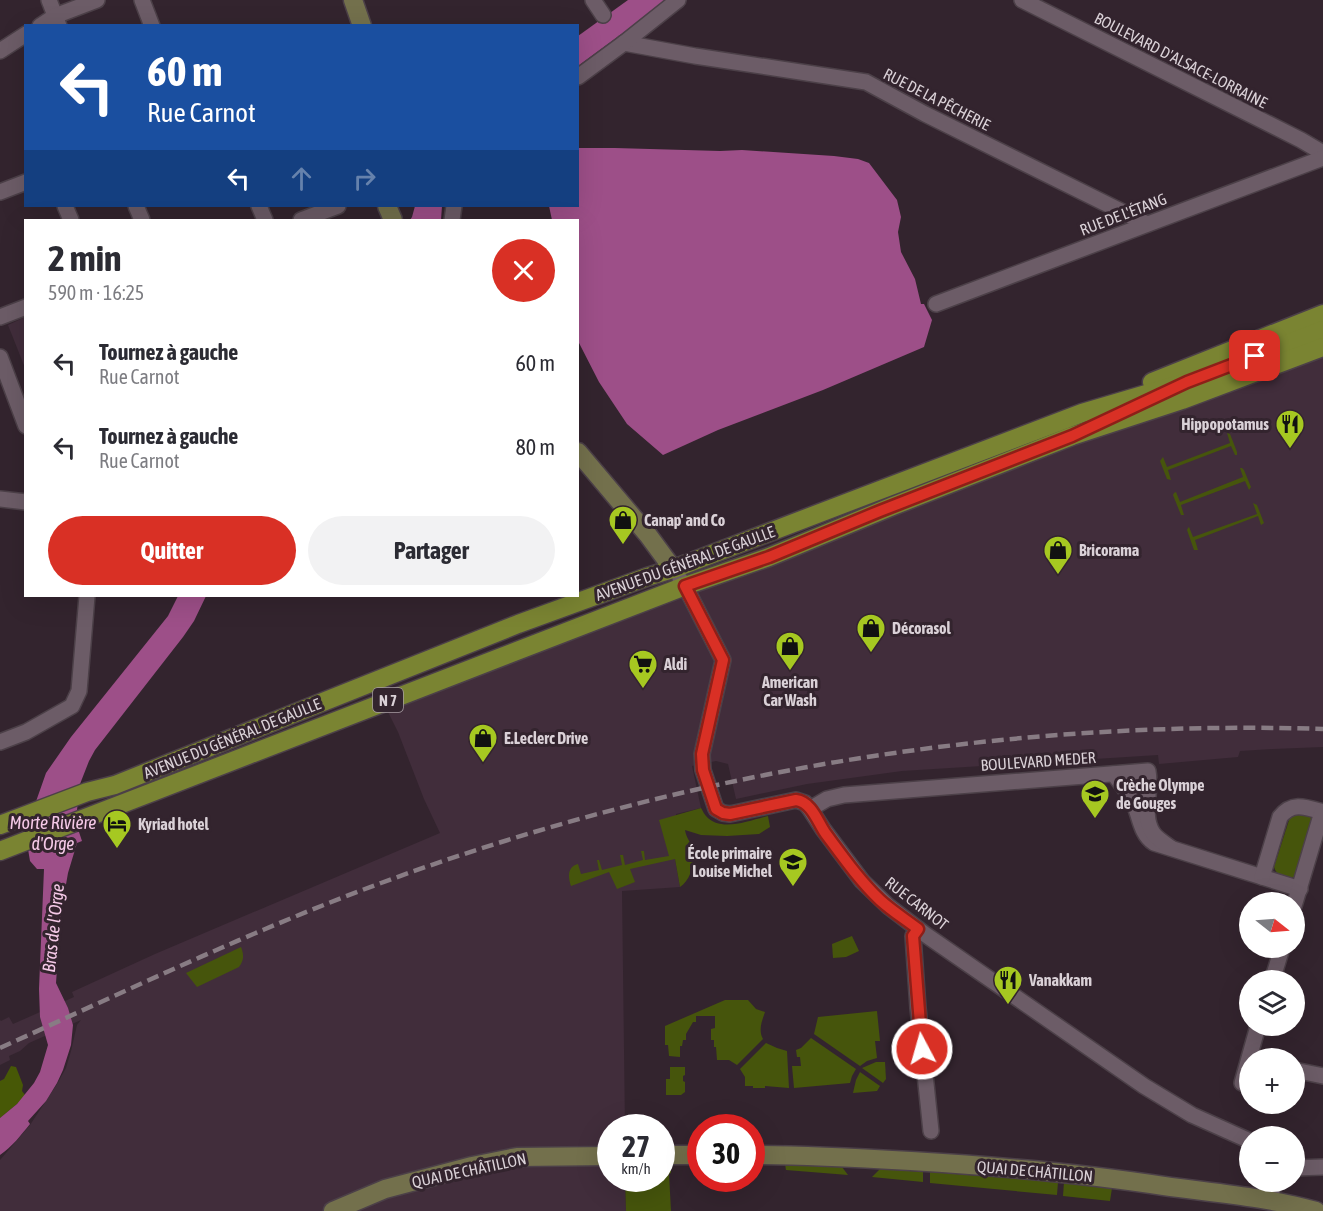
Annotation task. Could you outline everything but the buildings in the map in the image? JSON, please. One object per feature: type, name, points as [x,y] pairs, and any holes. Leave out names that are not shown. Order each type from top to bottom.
[{"type":"main road","points":[[353,0],[361,24]]},
{"type":"main road","name":"AVENUE DU GÉNÉRAL DE GAULLE","points":[[1082,413],[1128,391],[1323,314]]},
{"type":"main road","name":"AVENUE DU GÉNÉRAL DE GAULLE","points":[[1072,436],[1187,382],[1323,330]]},
{"type":"main road","name":"AVENUE DU GÉNÉRAL DE GAULLE","points":[[0,851],[685,586],[769,557],[1072,436],[1182,400],[1323,347]]},
{"type":"main road","name":"AVENUE DU GÉNÉRAL DE GAULLE","points":[[0,825],[87,792],[115,785],[518,624],[647,577],[673,570],[1082,413],[1187,382]]},
{"type":"main road","points":[[579,453],[648,535],[673,570]]},
{"type":"main road","name":"QUAI DE CHÂTILLON","points":[[765,1155],[863,1158],[1043,1170],[1269,1201],[1316,1211]]},
{"type":"main road","name":"QUAI DE CHÂTILLON","points":[[333,1211],[385,1189],[451,1171],[517,1157],[597,1156]]},
{"type":"street","points":[[49,0],[57,21],[97,0]]},
{"type":"street","points":[[142,0],[151,24]]},
{"type":"street","points":[[593,0],[603,15]]},
{"type":"street","points":[[579,76],[678,0]]},
{"type":"street","name":"BOULEVARD D'ALSACE-LORRAINE","points":[[1022,0],[1323,153]]},
{"type":"street","points":[[0,51],[24,35]]},
{"type":"street","name":"RUE DE LA PÊCHERIE","points":[[624,43],[866,82],[925,114],[1148,224]]},
{"type":"street","name":"RUE DE L'ÉTANG","points":[[936,304],[1323,158]]},
{"type":"street","points":[[0,192],[24,183]]},
{"type":"street","points":[[304,219],[335,207]]},
{"type":"street","points":[[0,317],[24,307]]},
{"type":"street","points":[[0,357],[24,421]]},
{"type":"street","points":[[0,499],[24,502]]},
{"type":"street","points":[[673,570],[685,586],[723,660],[702,754],[703,770],[716,809],[730,814],[796,800],[805,803],[810,808]]},
{"type":"street","points":[[0,742],[26,732],[72,706],[79,691],[87,597]]},
{"type":"street","points":[[1114,774],[1148,771],[1150,782],[1147,808],[1152,829],[1154,834],[1172,848]]},
{"type":"street","name":"BOULEVARD MEDER","points":[[810,808],[827,799],[844,795],[1114,774],[1134,803],[1146,836],[1154,843],[1300,889]]},
{"type":"street","points":[[1262,877],[1284,811],[1289,808],[1306,807],[1323,812],[1299,892]]},
{"type":"street","name":"RUE CARNOT","points":[[810,808],[862,881],[888,906],[918,929],[1144,1086],[1192,1115],[1239,1136]]},
{"type":"street","points":[[1311,850],[1323,837]]},
{"type":"street","points":[[918,929],[913,936],[931,1131]]},
{"type":"street","points":[[1305,1072],[1323,1076]]},
{"type":"street","points":[[1305,1168],[1323,1167]]},
{"type":"street","points":[[1269,1201],[1272,1192]]},
{"type":"shaded area","points":[[24,317],[24,365],[8,325]]},
{"type":"shaded area","points":[[1323,347],[1323,747],[1240,751],[1238,757],[1159,764],[1158,755],[902,771],[807,784],[736,799],[728,764],[716,761],[692,766],[701,808],[676,814],[675,859],[680,887],[622,891],[625,1114],[597,1114],[597,1192],[625,1192],[626,1211],[0,1211],[0,1160],[30,1125],[57,1084],[66,1068],[77,1025],[81,1020],[29,1043],[20,1051],[9,1056],[10,1060],[0,1065],[0,1020],[9,1017],[13,1024],[74,997],[72,992],[155,954],[440,833],[383,702]]},
{"type":"green space","points":[[1227,433],[1230,434],[1237,455],[1231,446],[1168,470],[1171,480],[1167,479],[1160,461],[1163,457],[1167,467],[1230,443]]},
{"type":"green space","points":[[1240,468],[1244,470],[1251,487],[1249,490],[1245,481],[1181,505],[1184,515],[1181,515],[1174,493],[1176,492],[1180,502],[1243,477]]},
{"type":"green space","points":[[1253,503],[1257,505],[1264,523],[1261,525],[1258,516],[1195,540],[1198,550],[1194,550],[1187,530],[1189,527],[1193,537],[1257,514]]},
{"type":"green space","points":[[701,808],[706,816],[719,824],[736,824],[768,816],[770,827],[759,834],[727,836],[701,835],[685,830],[693,849],[693,859],[689,875],[680,887],[675,859],[630,869],[635,882],[617,889],[609,872],[571,886],[569,873],[574,865],[578,864],[581,874],[599,870],[597,860],[602,870],[622,865],[620,855],[623,855],[625,865],[643,860],[641,851],[644,851],[645,860],[669,856],[659,820]]},
{"type":"green space","points":[[1297,812],[1313,820],[1297,876],[1286,878],[1277,873],[1274,867],[1290,817]]},
{"type":"green space","points":[[852,936],[859,951],[846,957],[833,958],[832,944]]},
{"type":"green space","points":[[241,947],[243,957],[239,967],[197,987],[186,973]]},
{"type":"green space","points":[[725,1000],[748,1000],[756,1009],[765,1012],[761,1029],[763,1039],[737,1065],[729,1060],[717,1060],[714,1040],[711,1040],[711,1029],[715,1028],[715,1016],[696,1016],[696,1022],[693,1022],[686,1034],[686,1040],[683,1040],[680,1046],[680,1057],[669,1056],[668,1045],[665,1045],[665,1026]]},
{"type":"green space","points":[[877,1011],[880,1041],[875,1041],[877,1058],[860,1066],[814,1034],[818,1017]]},
{"type":"green space","points":[[811,1038],[856,1069],[850,1083],[794,1088],[792,1066],[801,1066],[796,1050]]},
{"type":"green space","points":[[766,1043],[787,1051],[789,1088],[745,1086],[745,1077],[740,1069]]},
{"type":"green space","points":[[876,1062],[885,1062],[886,1079],[883,1083],[862,1068]]},
{"type":"green space","points":[[11,1066],[16,1067],[25,1095],[0,1118],[0,1081],[4,1079]]},
{"type":"green space","points":[[670,1067],[685,1067],[683,1081],[685,1092],[681,1095],[666,1095],[666,1079],[670,1079]]},
{"type":"green space","points":[[860,1072],[880,1086],[877,1091],[853,1093]]},
{"type":"green space","points":[[785,1164],[842,1167],[848,1175],[786,1170]]},
{"type":"green space","points":[[880,1169],[923,1172],[923,1182],[872,1177]]},
{"type":"green space","points":[[930,1172],[1058,1182],[1057,1195],[930,1183]]},
{"type":"green space","points":[[1064,1182],[1112,1188],[1110,1201],[1063,1196]]},
{"type":"green space","points":[[625,1192],[670,1192],[671,1211],[626,1211]]},
{"type":"water","points":[[628,0],[668,0],[579,65],[579,35]]},
{"type":"water","points":[[579,148],[742,150],[858,159],[869,163],[897,200],[901,217],[898,232],[901,252],[915,279],[921,304],[924,304],[932,320],[924,347],[823,390],[718,430],[663,455],[627,424],[599,382],[579,343],[579,219],[552,219],[549,207],[579,207]]},
{"type":"water","points":[[415,207],[442,207],[441,219],[411,219]]},
{"type":"water","name":"Morte Rivière d'Orge","points":[[178,597],[206,597],[183,637],[95,750],[80,784],[77,810],[82,841],[77,843],[68,873],[61,913],[56,983],[73,1025],[71,1045],[63,1070],[46,1101],[28,1121],[30,1124],[20,1137],[0,1155],[0,1118],[17,1104],[34,1083],[40,1072],[48,1045],[40,1017],[39,989],[44,869],[37,869],[30,861],[27,827],[46,773],[71,737],[168,616]]},
{"type":"railway","points":[[0,1048],[189,962],[332,902],[495,844],[610,811],[727,783],[844,761],[963,744],[1083,733],[1203,728],[1323,729]]},
{"type":"place","name":"Hippopotamus","points":[[1290,450]]},
{"type":"place","name":"Canap' and Co","points":[[623,546]]},
{"type":"place","name":"Bricorama","points":[[1058,576]]},
{"type":"place","name":"Décorasol","points":[[871,654]]},
{"type":"place","name":"American Car Wash","points":[[790,672]]},
{"type":"place","name":"Aldi","points":[[643,690]]},
{"type":"place","name":"E.Leclerc Drive","points":[[483,764]]},
{"type":"place","name":"Crèche Olympe de Gouges","points":[[1095,820]]},
{"type":"place","name":"Kyriad hotel","points":[[117,850]]},
{"type":"place","name":"École primaire Louise Michel","points":[[793,888]]},
{"type":"place","name":"Vanakkam","points":[[1008,1006]]},
{"type":"route","points":[[922,1049],[913,936],[918,929],[879,899],[862,881],[805,803],[796,800],[730,814],[716,809],[703,770],[702,754],[723,660],[685,586],[769,557],[1072,436],[1187,382],[1255,356]]},
{"type":"water label","name":"Bras de l'Orge","points":[[53,928]]}]
